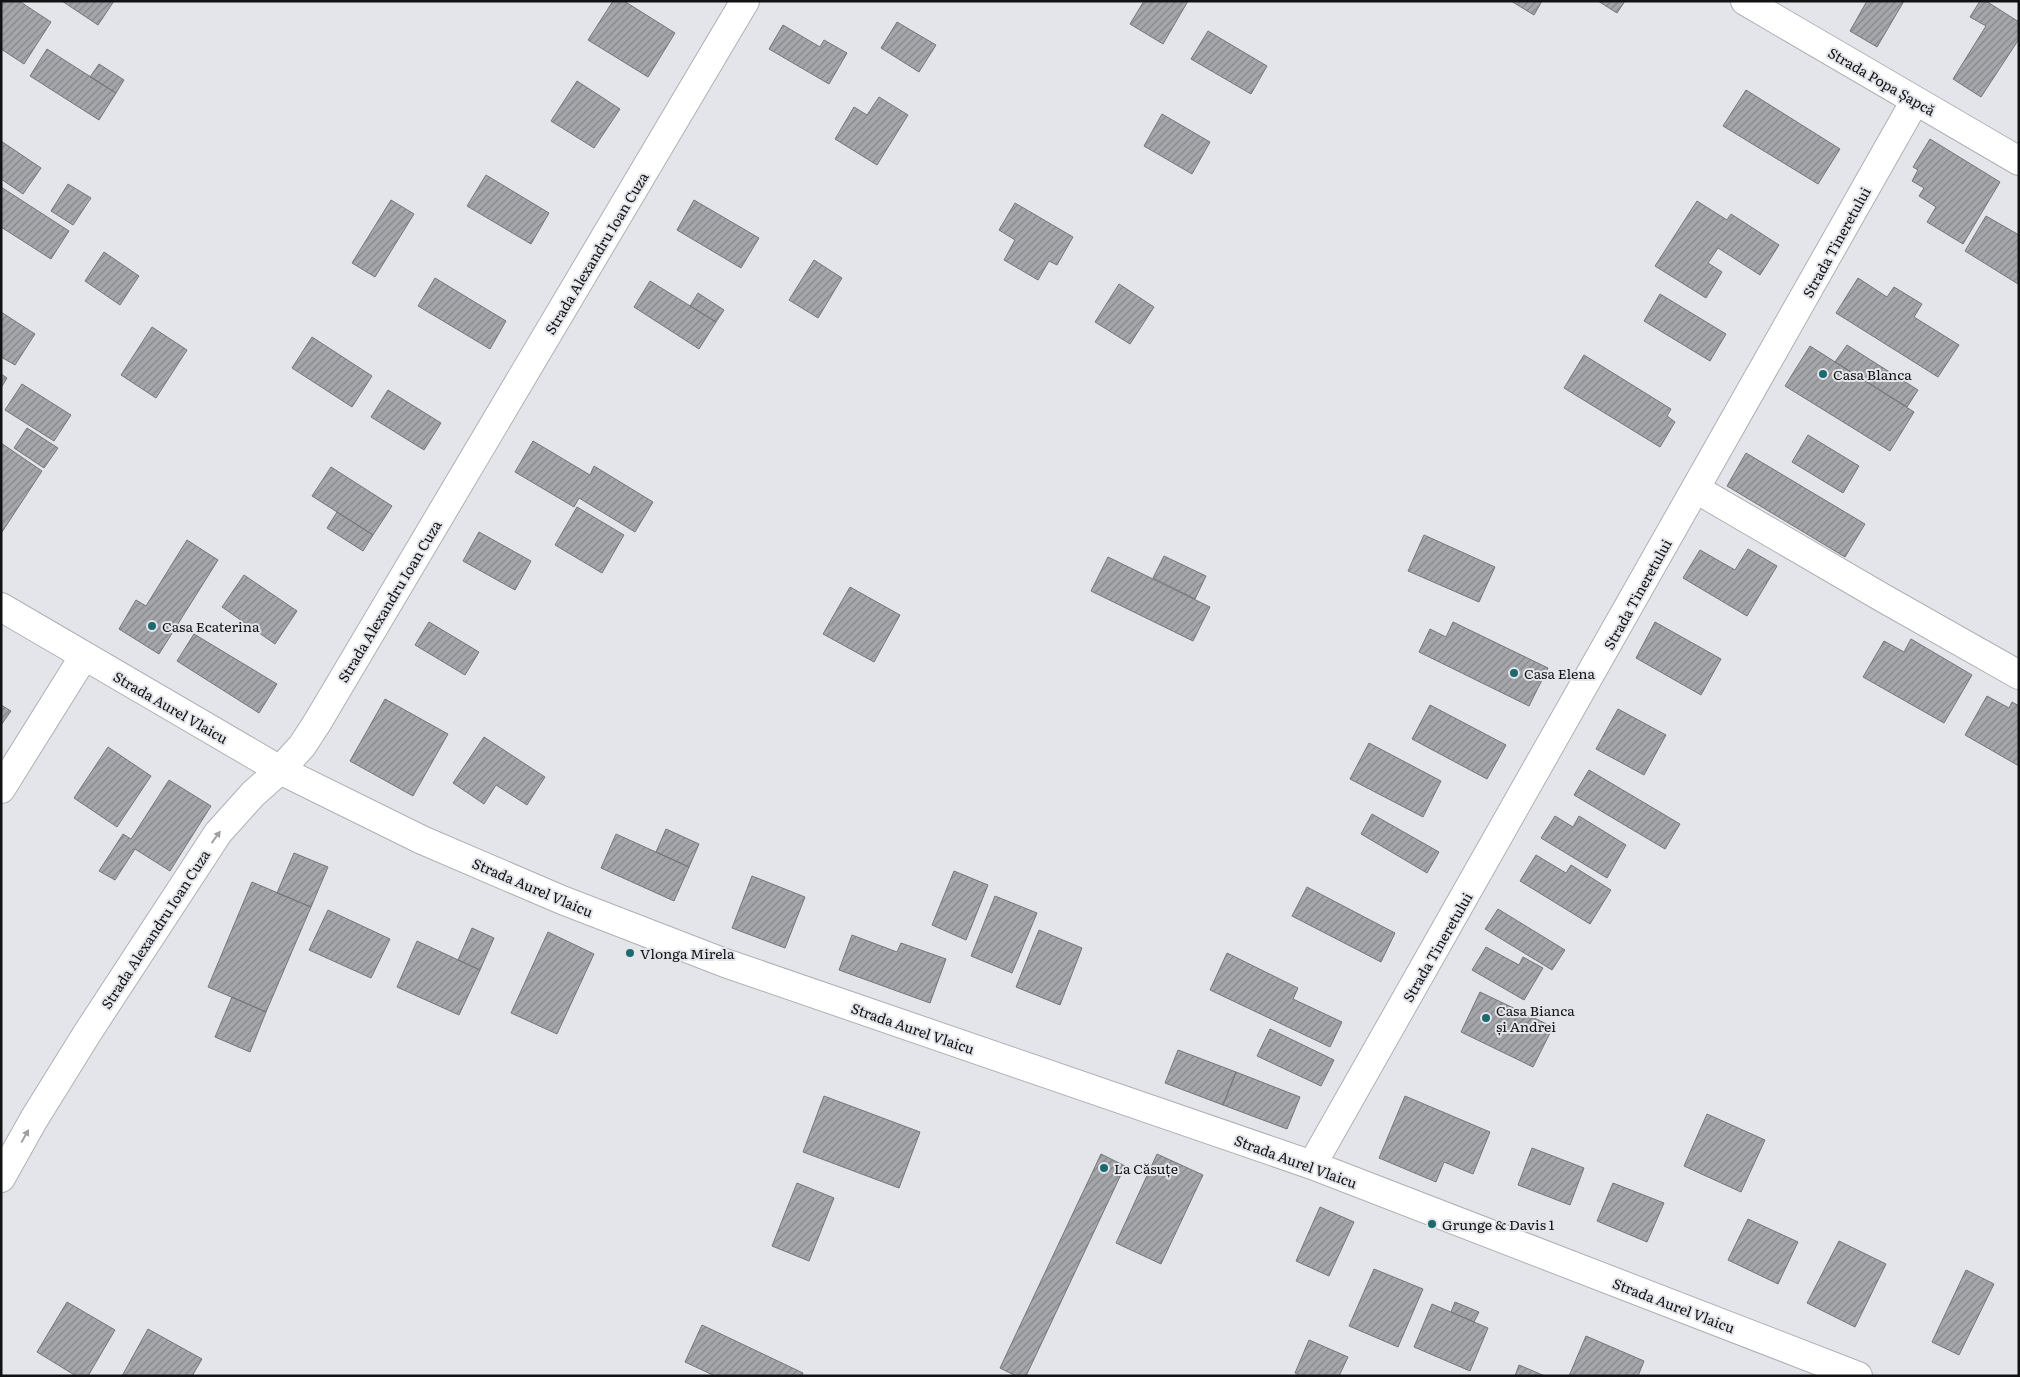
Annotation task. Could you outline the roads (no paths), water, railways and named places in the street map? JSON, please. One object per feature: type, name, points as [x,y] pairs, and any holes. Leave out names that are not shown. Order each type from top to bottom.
[{"type":"street","name":"Strada Alexandru Ioan Cuza","points":[[1,1178],[34,1119],[88,1032],[218,834],[253,794],[280,770],[302,746],[317,723],[745,1]]},
{"type":"street","name":"Strada Popa Șapcă","points":[[1745,1],[2019,161]]},
{"type":"street","name":"Strada Tineretului","points":[[1312,1165],[1916,101]]},
{"type":"street","points":[[1696,489],[1882,598],[2019,675]]},
{"type":"street","name":"Strada Aurel Vlaicu","points":[[1,607],[280,770],[422,840],[562,900],[734,966],[1312,1165],[1858,1376]]},
{"type":"street","points":[[1,789],[84,656]]},
{"type":"place","name":"Casa Blanca","points":[[1823,374]]},
{"type":"place","name":"Casa Ecaterina","points":[[152,626]]},
{"type":"place","name":"Casa Elena","points":[[1514,673]]},
{"type":"place","name":"Vlonga Mirela","points":[[630,953]]},
{"type":"place","name":"Casa Bianca și Andrei","points":[[1486,1018]]},
{"type":"place","name":"La Căsuțe","points":[[1104,1168]]},
{"type":"place","name":"Grunge & Davis 1","points":[[1432,1224]]}]
